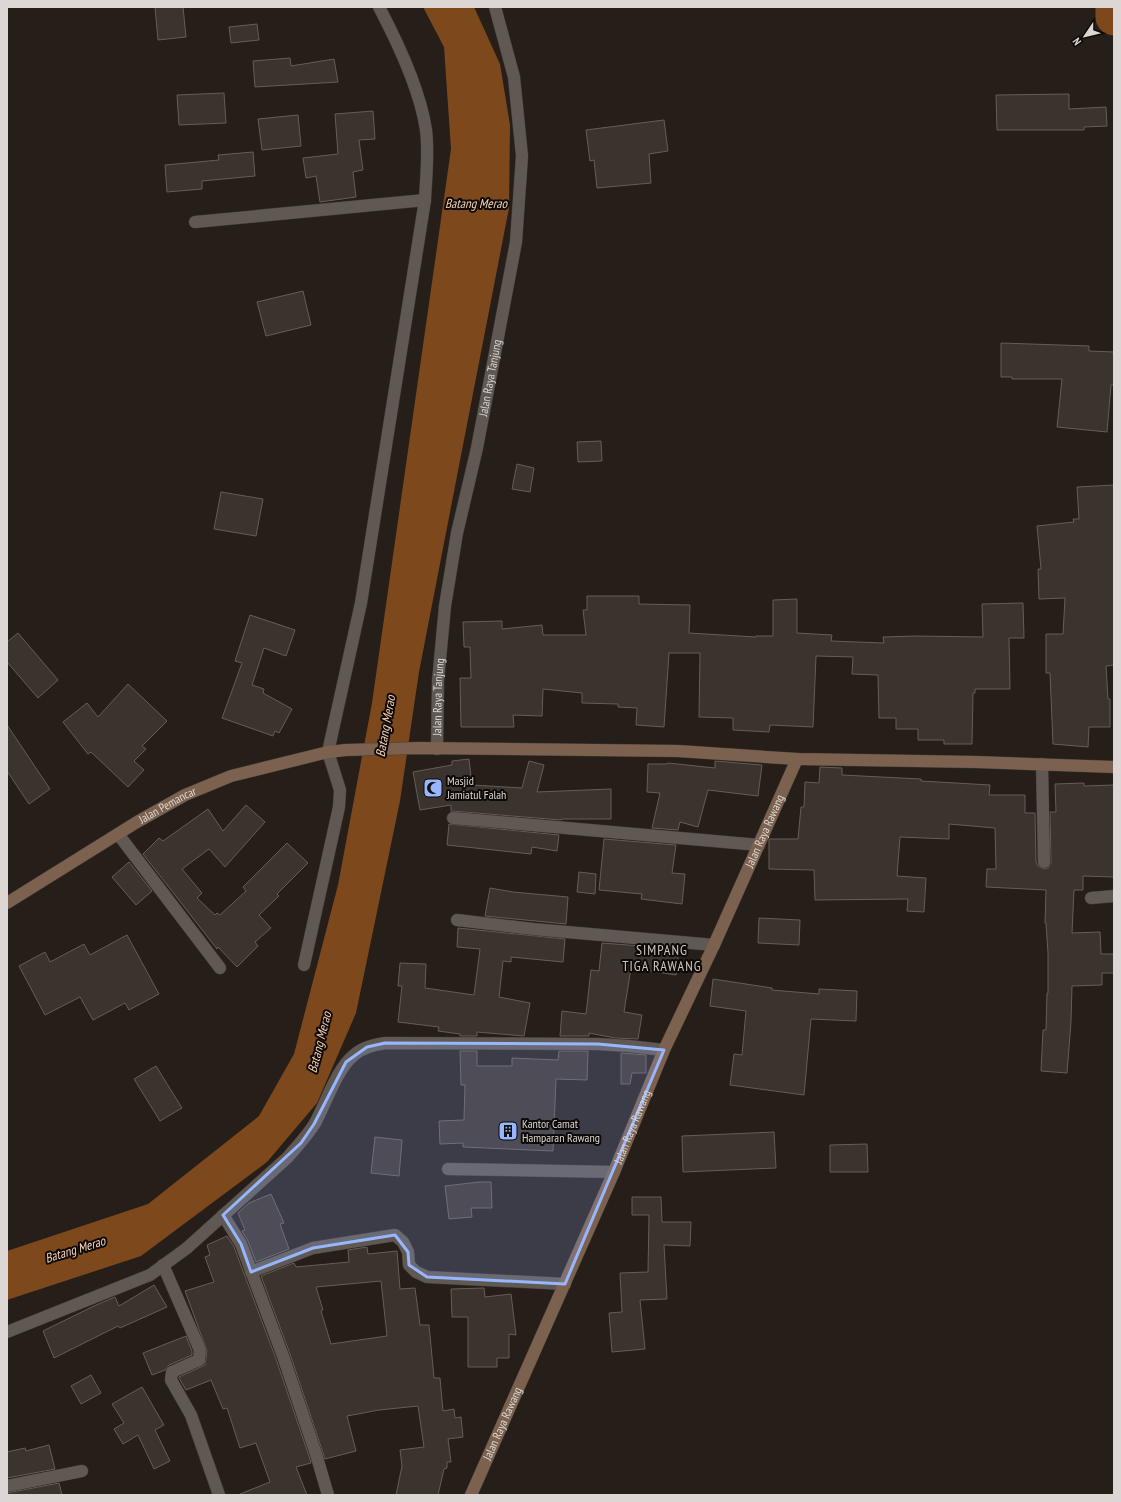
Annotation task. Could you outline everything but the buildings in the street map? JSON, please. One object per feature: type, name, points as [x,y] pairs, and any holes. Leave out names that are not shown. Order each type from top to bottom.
[{"type":"main road","name":"Jalan Pemancar","points":[[7,903],[118,834],[186,794],[231,776],[328,752],[346,750],[419,748],[678,751],[797,759],[968,761],[1114,767]]},
{"type":"main road","name":"Jalan Raya Rawang","points":[[471,1495],[614,1172],[664,1050],[714,944],[797,759]]},
{"type":"street","points":[[304,965],[339,807],[340,790],[328,752],[361,602],[424,200],[427,166],[426,130],[419,96],[393,33],[379,7]]},
{"type":"street","name":"Jalan Raya Tanjung","points":[[437,749],[438,681],[445,606],[457,533],[477,448],[516,242],[522,156],[514,77],[495,7]]},
{"type":"street","points":[[195,222],[424,200]]},
{"type":"street","points":[[1042,764],[1044,862]]},
{"type":"street","points":[[453,818],[759,845]]},
{"type":"street","points":[[118,834],[220,968]]},
{"type":"street","points":[[1091,898],[1114,896]]},
{"type":"street","points":[[457,920],[533,930],[714,944]]},
{"type":"street","points":[[7,1332],[150,1274],[187,1248],[288,1157],[301,1143],[314,1124],[346,1062],[355,1054],[368,1047],[386,1043],[598,1044],[664,1050]]},
{"type":"street","points":[[448,1169],[614,1172]]},
{"type":"street","points":[[224,1215],[242,1244],[283,1356],[316,1454],[328,1495]]},
{"type":"street","points":[[251,1272],[313,1248],[395,1235],[403,1242],[408,1252],[409,1265],[416,1272],[427,1277],[564,1284]]},
{"type":"street","points":[[163,1266],[200,1350],[199,1360],[172,1372],[171,1380],[191,1415],[219,1495]]},
{"type":"street","points":[[7,1486],[82,1471]]},
{"type":"highlighted area","points":[[385,1043],[598,1044],[664,1050],[565,1284],[427,1277],[409,1265],[408,1252],[395,1235],[313,1248],[251,1272],[241,1244],[223,1215],[301,1143],[314,1124],[346,1062],[367,1047]]},
{"type":"water","name":"Batang Merao","points":[[423,7],[474,7],[500,64],[510,125],[509,208],[419,672],[400,801],[356,1013],[317,1103],[267,1162],[141,1256],[7,1300],[7,1251],[148,1204],[259,1116],[294,1054],[338,885],[372,703],[451,149],[444,47]]},
{"type":"waterway","points":[[1114,7],[1114,17]]},
{"type":"place","name":"Masjid Jamiatul Falah","points":[[433,788]]},
{"type":"place","name":"Kantor Camat Hamparan Rawang","points":[[508,1131]]},
{"type":"district","name":"SIMPANG TIGA RAWANG","points":[[662,958]]}]
